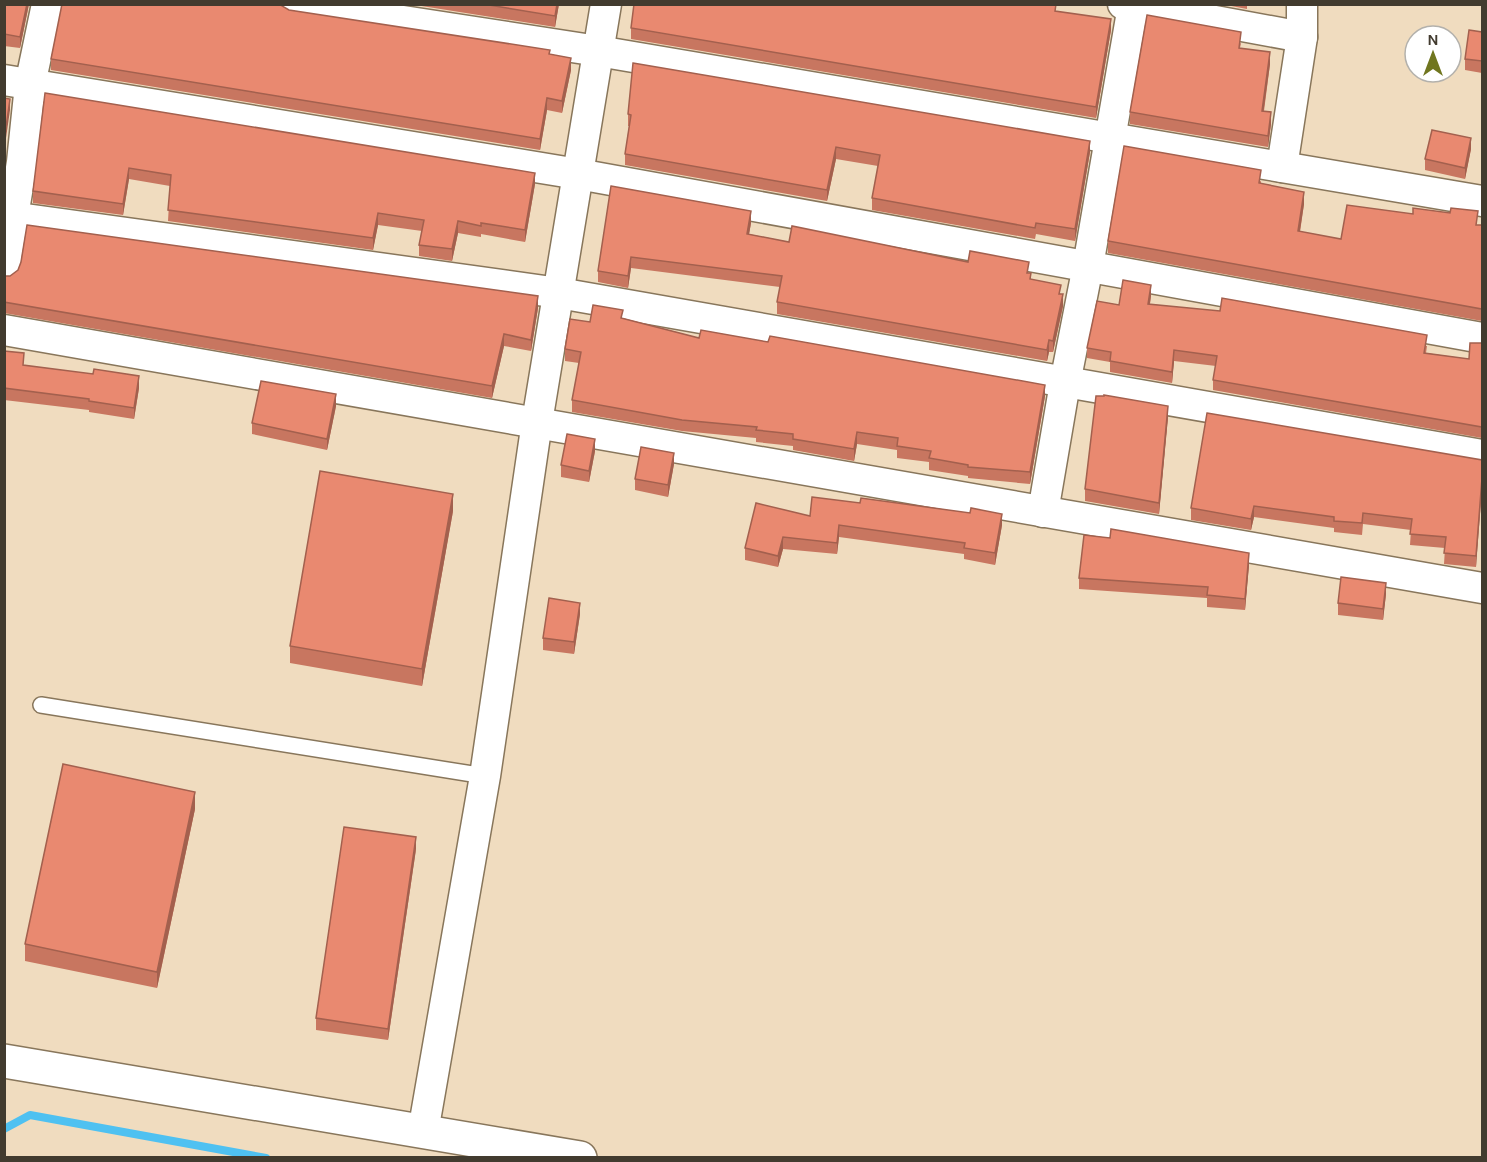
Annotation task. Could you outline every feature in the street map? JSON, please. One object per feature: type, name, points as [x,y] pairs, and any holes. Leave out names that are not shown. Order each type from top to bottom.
[{"type":"street","points":[[4,271],[9,216],[22,162],[17,82],[47,4]]},
{"type":"street","points":[[292,4],[598,51],[1482,201]]},
{"type":"street","points":[[423,1132],[485,777],[537,422],[606,4]]},
{"type":"street","points":[[1282,167],[1302,38],[1302,4]]},
{"type":"street","points":[[1043,512],[1111,138],[1128,5],[1302,38]]},
{"type":"street","points":[[17,82],[578,174],[1482,338]]},
{"type":"street","points":[[9,216],[560,293],[1482,455]]},
{"type":"street","points":[[4,330],[1482,588]]},
{"type":"street","points":[[4,1061],[580,1158]]},
{"type":"lane","points":[[41,705],[485,777]]},
{"type":"building","points":[[4,4],[27,4],[20,37],[4,34]]},
{"type":"building","points":[[62,4],[280,4],[289,10],[550,50],[549,54],[571,58],[562,101],[547,98],[540,139],[51,59]]},
{"type":"building","points":[[483,4],[557,4],[555,16]]},
{"type":"building","points":[[634,4],[1056,4],[1055,11],[1111,19],[1096,107],[631,28]]},
{"type":"building","points":[[1147,15],[1241,32],[1239,48],[1270,52],[1262,111],[1271,112],[1268,136],[1130,112]]},
{"type":"building","points":[[1469,30],[1482,32],[1482,61],[1465,59]]},
{"type":"building","points":[[633,63],[1090,141],[1075,229],[1036,223],[1035,228],[872,198],[880,155],[836,147],[827,190],[625,154],[631,115],[628,114]]},
{"type":"building","points":[[45,93],[535,173],[525,230],[481,223],[481,226],[458,221],[452,249],[419,245],[424,220],[378,213],[373,238],[168,210],[171,175],[129,168],[123,204],[33,191]]},
{"type":"building","points":[[4,98],[10,99],[4,141]]},
{"type":"building","points":[[1432,130],[1471,138],[1465,168],[1425,159]]},
{"type":"building","points":[[1124,146],[1261,170],[1259,183],[1304,192],[1298,231],[1341,239],[1347,205],[1413,214],[1413,208],[1450,213],[1451,208],[1478,211],[1476,225],[1482,225],[1482,309],[1108,241]]},
{"type":"building","points":[[611,186],[751,211],[747,234],[789,242],[792,226],[968,262],[970,251],[1029,262],[1027,273],[1031,273],[1030,279],[1061,285],[1059,294],[1063,294],[1053,341],[1049,340],[1047,350],[777,302],[782,276],[631,257],[628,276],[598,271]]},
{"type":"building","points":[[27,225],[538,296],[531,340],[504,334],[492,386],[4,302],[4,276],[10,276],[18,270]]},
{"type":"building","points":[[1123,280],[1151,285],[1148,304],[1220,311],[1222,298],[1427,335],[1424,353],[1469,359],[1470,343],[1482,343],[1482,427],[1213,380],[1217,356],[1174,350],[1172,372],[1110,361],[1111,352],[1087,348],[1097,301],[1119,305]]},
{"type":"building","points":[[593,305],[623,310],[621,318],[699,338],[701,330],[768,342],[770,336],[1045,385],[1030,472],[968,467],[968,465],[929,458],[931,451],[897,446],[898,438],[857,432],[854,449],[793,439],[793,434],[756,430],[757,427],[682,420],[572,400],[581,352],[565,349],[570,319],[590,322]]},
{"type":"building","points":[[4,351],[24,353],[23,365],[93,374],[94,369],[139,376],[134,408],[89,401],[89,399],[4,388]]},
{"type":"building","points":[[261,381],[336,394],[327,439],[252,423]]},
{"type":"building","points":[[1104,395],[1168,406],[1159,503],[1085,489],[1096,396]]},
{"type":"building","points":[[1207,413],[1482,460],[1476,556],[1444,553],[1446,537],[1410,534],[1412,519],[1363,513],[1362,523],[1334,521],[1334,517],[1254,506],[1251,519],[1191,508]]},
{"type":"building","points":[[567,434],[595,439],[589,471],[561,465]]},
{"type":"building","points":[[641,447],[674,453],[668,485],[635,479]]},
{"type":"building","points":[[320,471],[453,494],[422,669],[290,646]]},
{"type":"building","points":[[812,497],[860,503],[861,498],[970,513],[971,508],[1002,514],[995,553],[964,548],[965,543],[839,525],[837,543],[783,537],[778,556],[745,548],[756,503],[810,516]]},
{"type":"building","points":[[1111,529],[1249,553],[1245,599],[1207,595],[1208,587],[1079,578],[1084,535],[1110,538]]},
{"type":"building","points":[[1341,577],[1386,583],[1383,609],[1338,603]]},
{"type":"building","points":[[549,598],[580,603],[574,642],[543,638]]},
{"type":"building","points":[[63,764],[195,792],[157,972],[25,944]]},
{"type":"building","points":[[344,827],[416,837],[388,1029],[316,1018]]},
{"type":"waterway","points":[[4,1129],[30,1115],[266,1158]]}]
